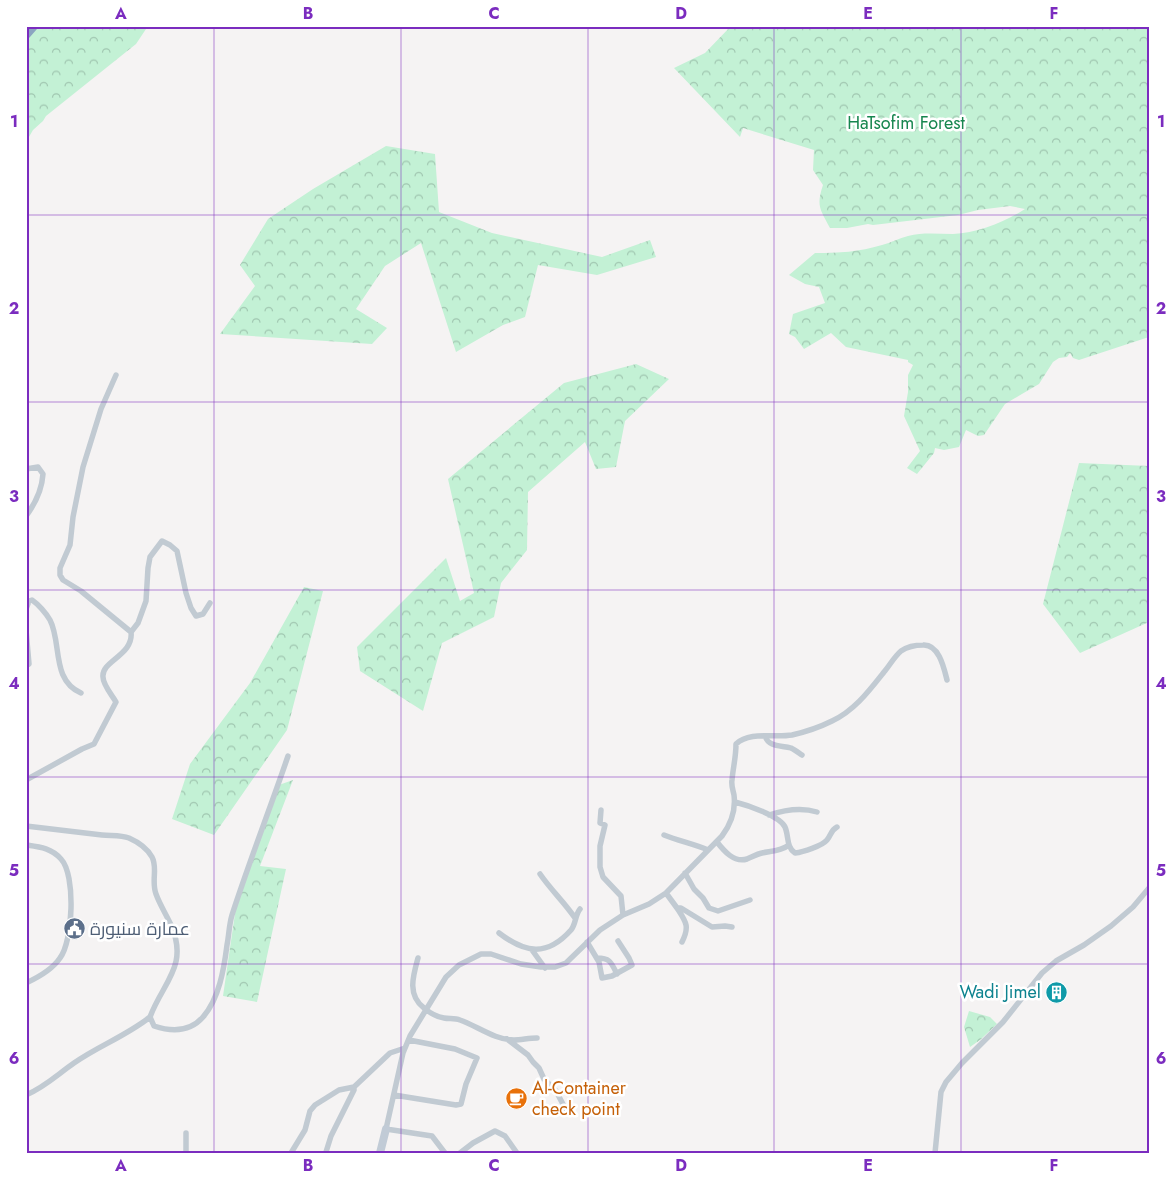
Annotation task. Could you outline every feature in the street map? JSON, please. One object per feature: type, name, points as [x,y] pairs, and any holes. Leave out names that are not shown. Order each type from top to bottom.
[{"type":"highway","points":[[26,34],[33,26]]},
{"type":"street","points":[[26,780],[94,744],[116,702],[102,679],[103,673],[107,666],[117,659],[127,647],[132,638],[131,632],[81,591],[63,580],[60,575],[60,568],[70,544],[73,517],[83,467],[101,409],[116,375]]},
{"type":"street","points":[[26,469],[38,467],[43,474],[36,498],[26,516]]},
{"type":"street","points":[[131,632],[138,623],[146,601],[150,557],[162,541],[170,545],[177,552],[186,593],[196,616],[203,614],[210,602]]},
{"type":"street","points":[[26,609],[29,601],[32,600],[50,621],[63,675],[71,687],[81,693]]},
{"type":"street","points":[[26,630],[29,664],[26,666]]},
{"type":"street","points":[[380,1153],[405,1048],[446,977],[459,965],[481,954],[490,954],[521,964],[545,968],[566,963],[600,930],[623,915],[649,904],[666,893],[717,842],[730,826],[735,802],[732,780],[736,744],[741,740],[765,736],[791,735],[831,722],[860,702],[895,657],[907,648],[926,644],[930,646],[942,662],[946,680]]},
{"type":"street","points":[[765,736],[766,740],[772,744],[790,748],[802,755]]},
{"type":"street","points":[[150,1017],[154,1026],[166,1030],[187,1029],[204,1016],[212,1002],[221,980],[231,917],[288,756]]},
{"type":"street","points":[[735,802],[769,815],[784,825],[792,851],[795,853],[803,852],[824,843],[832,829],[837,827]]},
{"type":"street","points":[[769,815],[781,811],[801,809],[816,812]]},
{"type":"street","points":[[601,810],[600,823],[605,825],[600,846],[600,867],[603,877],[621,896],[623,915]]},
{"type":"street","points":[[26,826],[126,837],[144,847],[156,866],[153,876],[154,891],[170,924],[177,943],[178,953],[168,982],[150,1017],[137,1027],[74,1062],[38,1090],[26,1095]]},
{"type":"street","points":[[664,835],[681,842],[690,842],[708,850]]},
{"type":"street","points":[[717,842],[725,852],[738,859],[782,850],[790,845]]},
{"type":"street","points":[[26,845],[53,852],[63,860],[69,873],[71,898],[70,933],[65,949],[50,969],[26,983]]},
{"type":"street","points":[[685,873],[708,908],[718,911],[750,900]]},
{"type":"street","points":[[540,874],[575,918]]},
{"type":"street","points":[[935,1153],[941,1092],[946,1082],[1003,1022],[1042,973],[1056,961],[1084,945],[1134,907],[1149,888]]},
{"type":"street","points":[[666,893],[687,925],[687,931],[682,942]]},
{"type":"street","points":[[677,908],[681,908],[712,927],[732,927]]},
{"type":"street","points":[[499,933],[523,948],[532,950],[550,946],[572,929],[576,914],[580,909]]},
{"type":"street","points":[[587,942],[597,958],[602,978],[617,974],[632,965],[630,958],[618,941]]},
{"type":"street","points":[[532,950],[545,968]]},
{"type":"street","points":[[418,958],[413,977],[414,996],[418,1003],[430,1013],[444,1018],[457,1019],[490,1034],[507,1039],[537,1038]]},
{"type":"street","points":[[597,958],[605,958],[610,961],[617,974]]},
{"type":"street","points":[[507,1039],[528,1055],[539,1068],[544,1079],[556,1091],[565,1108]]},
{"type":"street","points":[[394,1095],[456,1105],[461,1104],[476,1058],[454,1049],[409,1040]]},
{"type":"street","points":[[291,1153],[304,1130],[310,1111],[315,1105],[338,1090],[354,1087],[390,1053],[405,1048]]},
{"type":"street","points":[[326,1152],[331,1136],[354,1087]]},
{"type":"street","points":[[386,1130],[432,1136],[445,1153]]},
{"type":"street","points":[[460,1153],[472,1142],[495,1131],[505,1136],[517,1153]]},
{"type":"street","points":[[186,1133],[186,1153]]},
{"type":"green space","points":[[38,26],[148,26],[136,44],[46,116],[33,130],[26,142],[26,40]]},
{"type":"green space","name":"HaTsofim Forest","points":[[731,26],[838,28],[863,26],[1149,26],[1149,337],[1079,360],[1073,358],[1070,353],[1067,357],[1059,358],[1053,362],[1039,384],[1005,404],[984,435],[978,436],[966,430],[959,447],[944,450],[935,448],[934,453],[917,474],[907,468],[920,451],[904,416],[908,392],[908,375],[913,365],[908,360],[846,347],[831,333],[804,349],[795,337],[789,334],[793,314],[825,303],[819,287],[805,284],[789,275],[815,253],[865,249],[914,235],[972,232],[1000,222],[1025,209],[1010,206],[978,210],[958,215],[868,224],[847,228],[830,228],[820,207],[823,185],[813,170],[814,150],[743,128],[740,137],[674,68],[705,53]]},
{"type":"green space","points":[[386,146],[435,154],[439,212],[492,233],[602,257],[650,240],[656,257],[597,275],[538,265],[525,317],[503,325],[456,352],[421,243],[385,266],[356,309],[387,328],[372,344],[220,334],[255,286],[240,265],[268,219],[313,189]]},
{"type":"green space","points":[[636,364],[669,379],[625,421],[616,467],[596,469],[585,442],[528,492],[527,550],[501,583],[494,617],[442,643],[423,711],[360,671],[357,647],[446,558],[460,601],[474,593],[448,479],[564,383]]},
{"type":"green space","points":[[1079,463],[1149,466],[1149,622],[1080,653],[1043,604]]},
{"type":"green space","points":[[304,587],[323,591],[287,730],[214,835],[172,819],[190,764],[250,683]]},
{"type":"green space","points":[[293,780],[260,866],[286,869],[257,1002],[223,996],[238,893],[276,786]]},
{"type":"green space","points":[[969,1011],[990,1017],[997,1024],[970,1047],[964,1027]]},
{"type":"place","name":"عمارة سنيورة","points":[[74,929]]},
{"type":"place","name":"Wadi Jimel","points":[[1057,992]]},
{"type":"place","name":"Al-Container check point","points":[[516,1098]]}]
